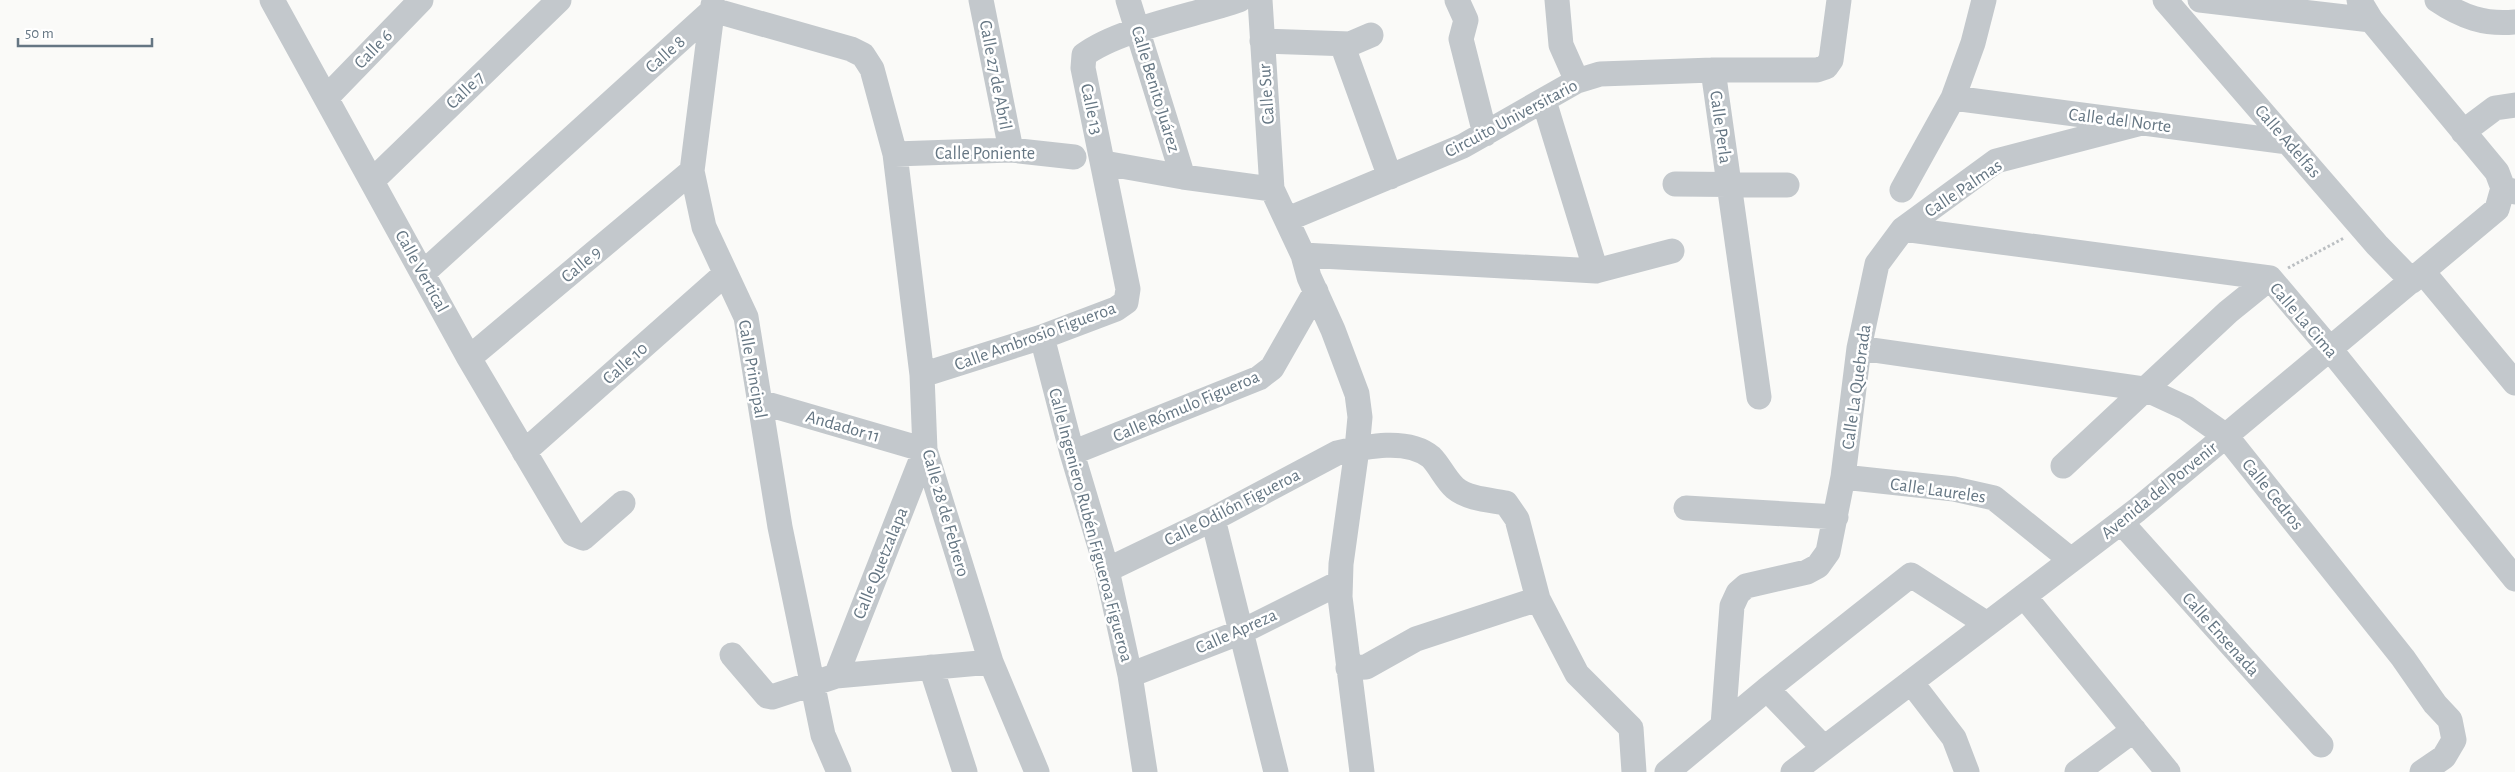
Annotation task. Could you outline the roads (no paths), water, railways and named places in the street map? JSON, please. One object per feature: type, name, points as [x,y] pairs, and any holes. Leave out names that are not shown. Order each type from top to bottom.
[{"type":"street","name":"Calle Vertical","points":[[272,0],[469,358],[573,534],[583,538],[623,503]]},
{"type":"street","name":"Calle 6","points":[[326,98],[421,0]]},
{"type":"street","name":"Calle 7","points":[[372,181],[559,0]]},
{"type":"street","name":"Calle 27 de Abril","points":[[981,0],[1011,150]]},
{"type":"street","name":"Calle Benito Juárez","points":[[1128,0],[1183,177]]},
{"type":"street","points":[[1138,31],[1239,0]]},
{"type":"street","name":"Calle Sur","points":[[1260,0],[1272,189]]},
{"type":"street","points":[[1457,0],[1466,20],[1461,39],[1485,134]]},
{"type":"street","points":[[1558,0],[1562,45],[1577,80]]},
{"type":"street","name":"Circuito Universitario","points":[[1288,219],[1463,146],[1544,101],[1577,80],[1600,74],[1713,70],[1816,70],[1826,67],[1831,60],[1839,0]]},
{"type":"street","points":[[1902,190],[1952,98],[1972,43],[1984,0]]},
{"type":"street","name":"Calle Adelfas","points":[[2165,0],[2362,228],[2418,277],[2515,383]]},
{"type":"street","points":[[2200,0],[2365,10],[2497,172],[2509,190]]},
{"type":"street","points":[[2437,0],[2453,11],[2477,21],[2515,22]]},
{"type":"street","points":[[713,5],[851,49],[863,56],[872,69],[895,154]]},
{"type":"street","name":"Calle Principal","points":[[713,5],[692,171],[704,226],[746,317],[780,527],[824,680],[824,735],[839,772]]},
{"type":"street","name":"Calle 8","points":[[423,273],[713,5]]},
{"type":"street","name":"Calle 13","points":[[1104,163],[1083,68],[1084,55],[1094,48],[1138,31]]},
{"type":"street","points":[[1262,41],[1323,41],[1350,44],[1371,35]]},
{"type":"street","points":[[1342,44],[1390,177]]},
{"type":"street","name":"Calle Perla","points":[[1713,70],[1759,397]]},
{"type":"street","name":"Calle del Norte","points":[[1952,98],[2288,142]]},
{"type":"street","points":[[1544,101],[1596,270]]},
{"type":"street","points":[[2463,132],[2495,108],[2515,104]]},
{"type":"street","name":"Calle Palmas","points":[[1902,229],[1996,161],[2142,123]]},
{"type":"street","name":"Calle Poniente","points":[[895,154],[1011,150],[1074,157]]},
{"type":"street","name":"Calle 28 de Febrero","points":[[895,154],[922,375],[925,450],[991,662],[1037,772]]},
{"type":"street","points":[[1104,163],[1183,177],[1272,189],[1288,219],[1303,254],[1309,277],[1357,394],[1360,417],[1339,583],[1362,772]]},
{"type":"street","name":"Calle Ambrosio Figueroa","points":[[922,375],[1042,337],[1116,309],[1126,302],[1128,289],[1104,163]]},
{"type":"street","name":"Calle 9","points":[[469,358],[692,171]]},
{"type":"street","points":[[1675,184],[1787,185]]},
{"type":"street","name":"Avenida del Porvenir","points":[[1793,772],[2121,522],[2418,277],[2497,209],[2509,190]]},
{"type":"street","name":"Calle La Cima","points":[[1902,229],[2270,278],[2330,349],[2515,578]]},
{"type":"street","name":"Calle La Quebrada","points":[[1723,725],[1732,606],[1738,593],[1746,586],[1807,572],[1818,566],[1828,552],[1843,477],[1859,348],[1877,264],[1902,229]]},
{"type":"street","points":[[1303,254],[1596,270],[1672,251]]},
{"type":"street","name":"Calle 10","points":[[524,452],[725,274]]},
{"type":"street","points":[[2063,466],[2228,312],[2270,278]]},
{"type":"street","name":"Calle Rómulo Figueroa","points":[[1072,453],[1259,378],[1272,368],[1316,291]]},
{"type":"street","name":"Calle Ingeniero Rubén Figueroa Figueroa","points":[[1042,337],[1072,453],[1107,570],[1130,674],[1145,772]]},
{"type":"street","name":"Calle Cedros","points":[[1859,348],[2145,389],[2186,408],[2226,436],[2403,658],[2435,704],[2450,720],[2454,740],[2444,757],[2422,772]]},
{"type":"street","name":"Andador 11","points":[[760,402],[925,450]]},
{"type":"street","name":"Calle Odilón Figueroa","points":[[1107,570],[1213,519],[1337,453],[1357,449],[1410,446],[1430,457],[1455,488],[1471,496],[1506,503],[1517,519],[1538,599],[1577,674],[1631,728],[1634,772]]},
{"type":"street","name":"Calle Quetzalapa","points":[[824,680],[925,450]]},
{"type":"street","name":"Calle Laureles","points":[[1843,477],[1954,489],[1994,498],[2071,560]]},
{"type":"street","points":[[1686,508],[1836,517]]},
{"type":"street","points":[[1213,519],[1276,772]]},
{"type":"street","name":"Calle Ensenada","points":[[2121,522],[2321,745]]},
{"type":"street","points":[[1667,772],[1911,574],[1988,624]]},
{"type":"street","name":"Calle Apreza","points":[[1130,674],[1241,632],[1339,583]]},
{"type":"street","points":[[2024,596],[2168,772]]},
{"type":"street","points":[[1348,668],[1366,667],[1416,639],[1538,599]]},
{"type":"street","points":[[732,655],[767,696],[779,696],[824,680],[991,662]]},
{"type":"street","points":[[931,667],[965,772]]},
{"type":"street","points":[[1910,682],[1954,738],[1967,772]]},
{"type":"street","points":[[1767,689],[1824,748]]},
{"type":"street","points":[[2077,772],[2134,730]]}]
